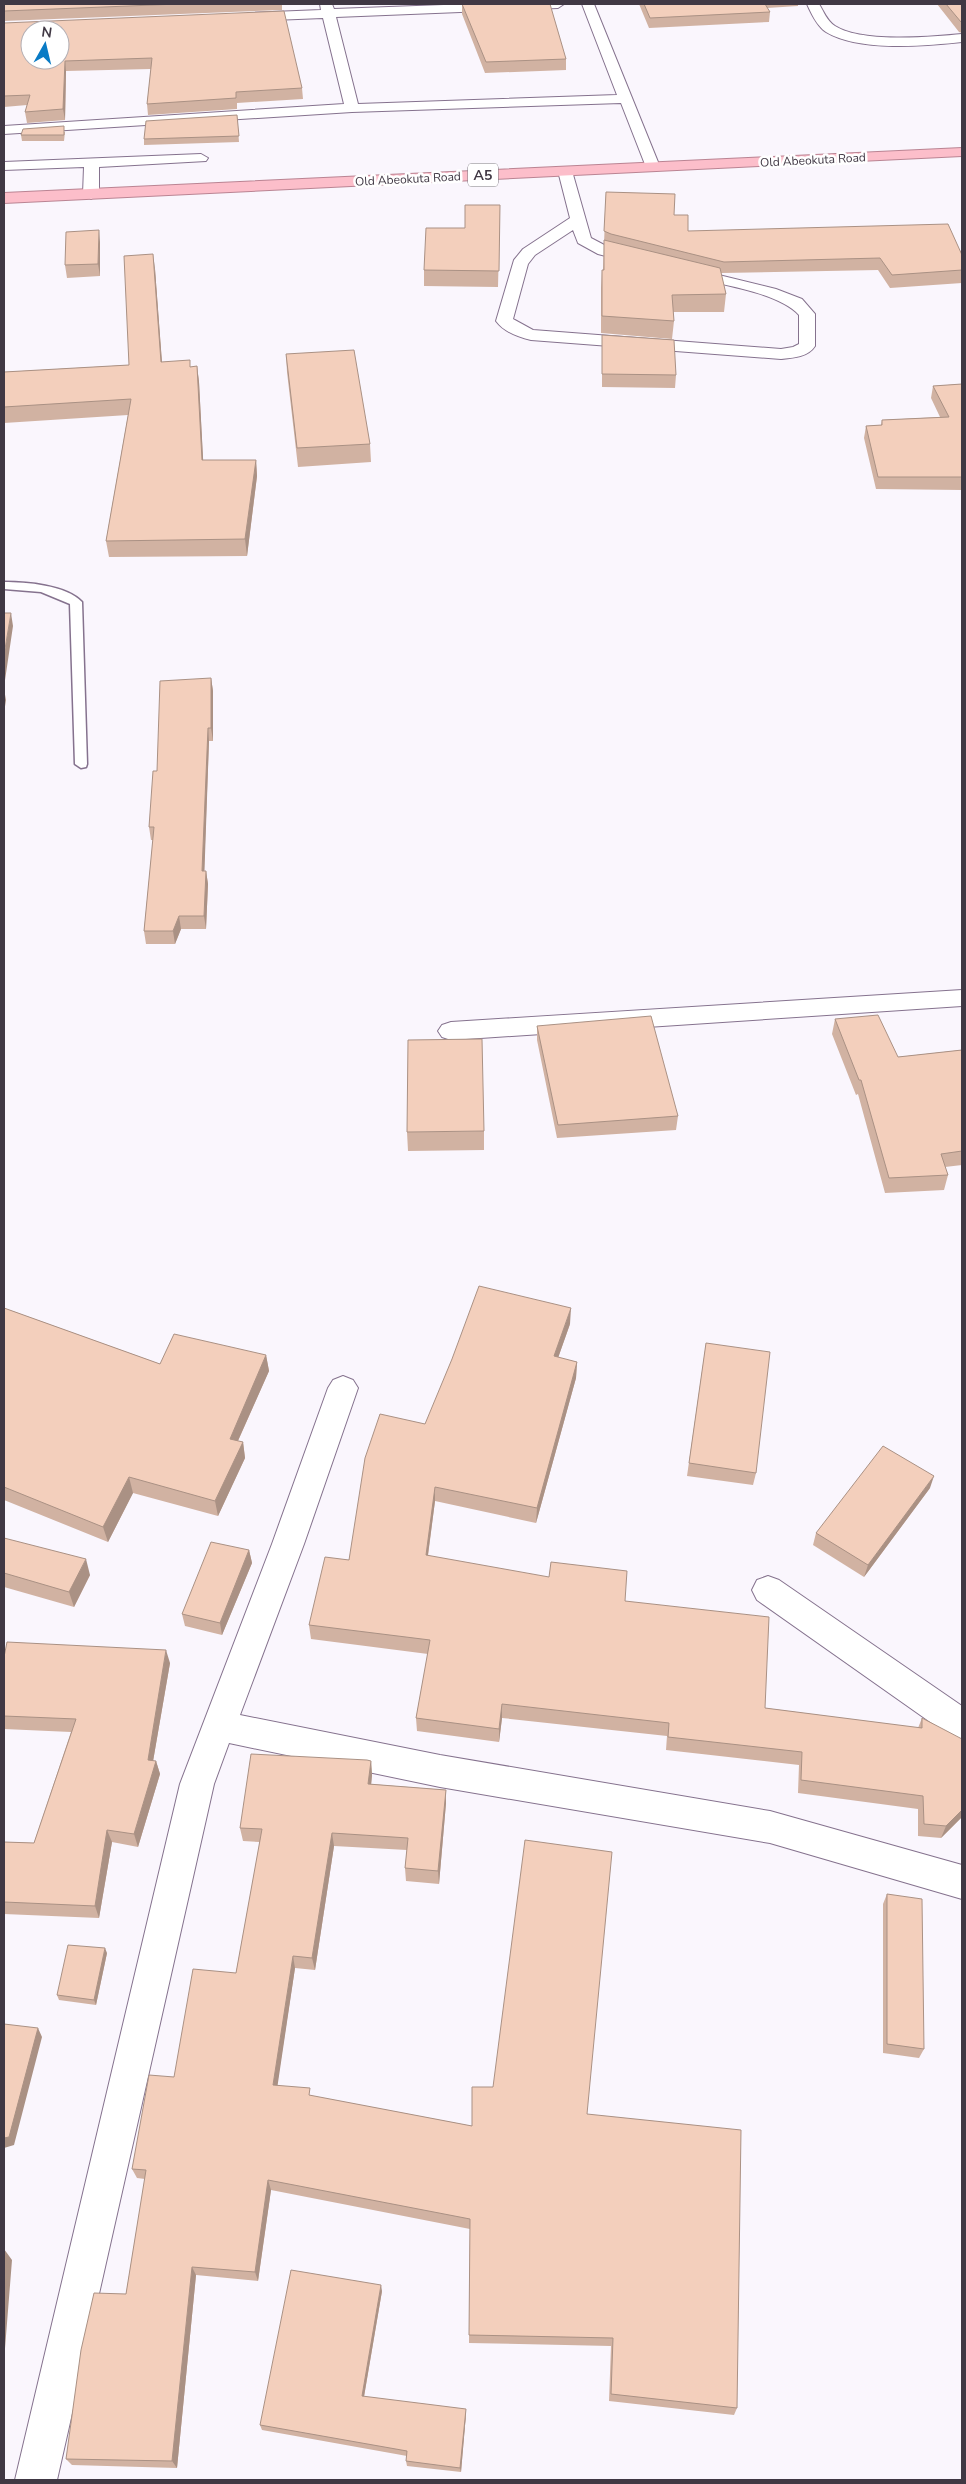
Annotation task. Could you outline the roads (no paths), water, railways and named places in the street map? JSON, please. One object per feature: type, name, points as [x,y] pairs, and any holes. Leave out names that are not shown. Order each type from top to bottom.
[{"type":"highway","name":"Old Abeokuta Road","points":[[4,198],[962,152]]},
{"type":"street","points":[[239,17],[327,9],[558,4]]},
{"type":"street","points":[[588,4],[653,167]]},
{"type":"street","points":[[813,4],[823,23],[844,35],[872,39],[939,40],[962,38]]},
{"type":"street","points":[[327,9],[352,108]]},
{"type":"street","points":[[4,130],[352,108],[625,99]]},
{"type":"street","points":[[4,166],[92,164],[201,158]]},
{"type":"street","points":[[91,194],[92,164]]},
{"type":"street","points":[[565,172],[584,240],[604,252],[770,292],[796,302],[807,314],[807,346],[798,352],[782,354],[531,334],[516,330],[504,321],[520,263],[530,252],[578,220]]},
{"type":"street","points":[[451,1031],[962,998]]},
{"type":"street","points":[[36,2480],[197,1784],[288,1544],[343,1388]]},
{"type":"street","points":[[768,1590],[962,1726]]},
{"type":"street","points":[[219,1726],[440,1771],[770,1827],[962,1882]]},
{"type":"lane","points":[[4,586],[27,585],[54,590],[76,602],[81,764]]}]
